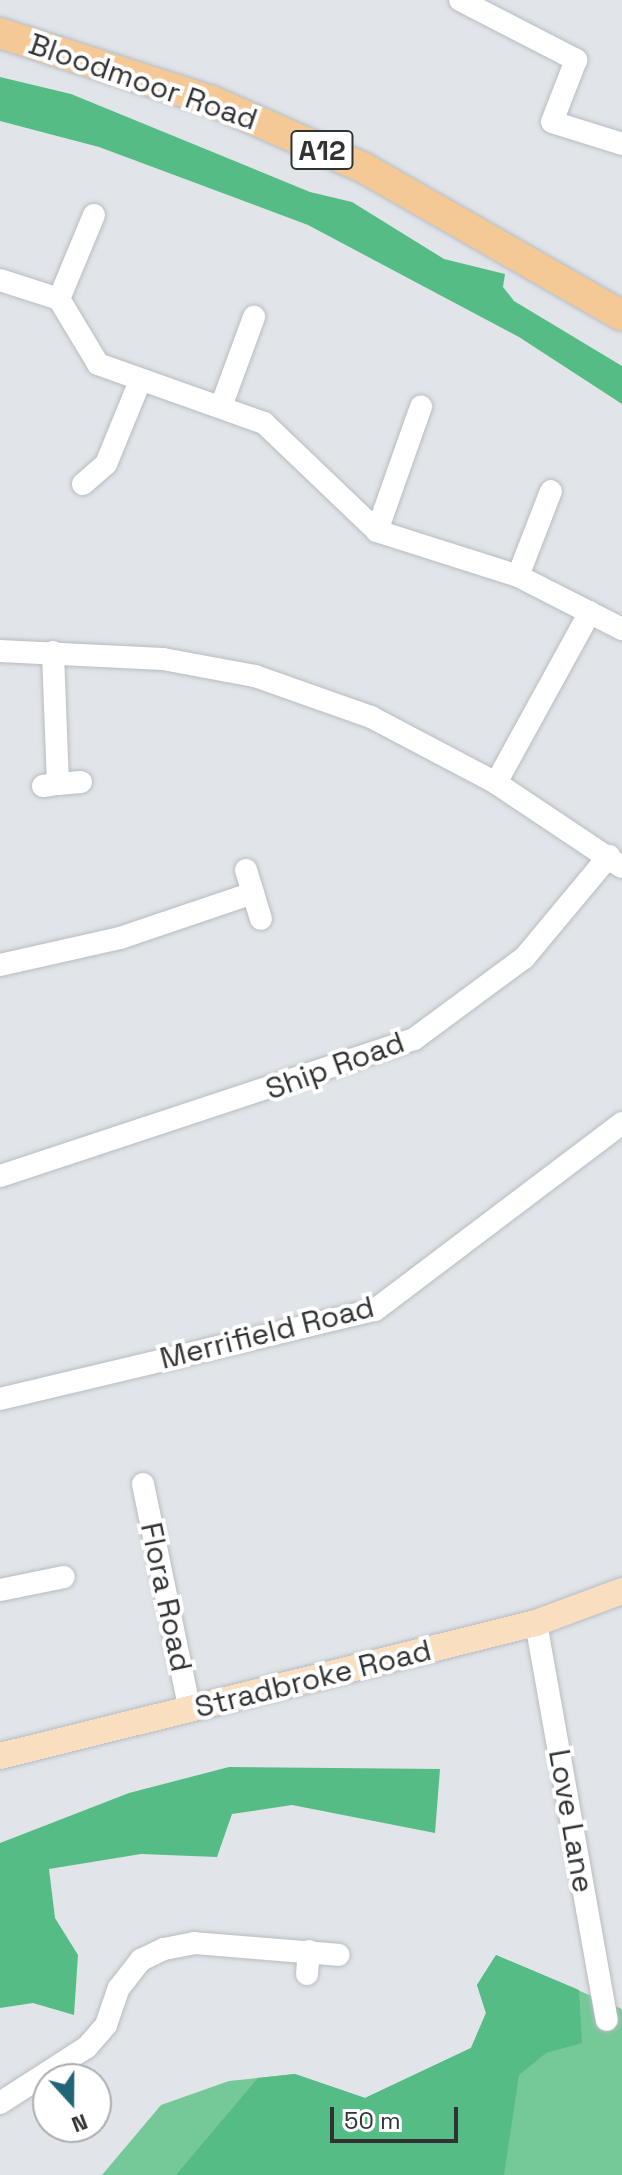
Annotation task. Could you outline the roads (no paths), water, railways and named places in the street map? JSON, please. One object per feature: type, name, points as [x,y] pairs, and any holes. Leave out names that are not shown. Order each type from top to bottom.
[{"type":"highway","name":"Bloodmoor Road","points":[[0,33],[212,101],[350,162],[472,224],[622,316]]},
{"type":"main road","name":"Stradbroke Road","points":[[0,1756],[536,1623],[622,1591]]},
{"type":"street","points":[[460,0],[576,60],[552,122],[622,144]]},
{"type":"street","points":[[59,299],[94,215]]},
{"type":"street","points":[[0,280],[59,299],[85,352],[140,381],[222,404],[285,438],[353,516],[377,531],[518,576],[622,629]]},
{"type":"street","points":[[222,404],[254,317]]},
{"type":"street","points":[[83,484],[106,464],[140,381]]},
{"type":"street","points":[[377,531],[414,404],[442,413]]},
{"type":"street","points":[[518,576],[551,491]]},
{"type":"street","points":[[496,783],[590,612]]},
{"type":"street","points":[[0,651],[163,659],[255,676],[371,717],[496,783],[616,861]]},
{"type":"street","points":[[53,652],[50,785],[81,782]]},
{"type":"street","name":"Ship Road","points":[[0,1176],[414,1039],[524,958],[616,861]]},
{"type":"street","points":[[246,870],[261,919]]},
{"type":"street","points":[[0,965],[120,938],[253,893]]},
{"type":"street","name":"Merrifield Road","points":[[0,1399],[375,1310],[622,1123]]},
{"type":"street","name":"Flora Road","points":[[143,1484],[190,1710]]},
{"type":"street","points":[[0,1590],[64,1577]]},
{"type":"street","name":"Love Lane","points":[[536,1623],[607,2020]]},
{"type":"street","points":[[0,2103],[87,2047],[106,2025],[119,1988],[141,1960],[164,1949],[194,1943],[339,1955]]},
{"type":"street","points":[[307,1974],[309,1951]]}]
